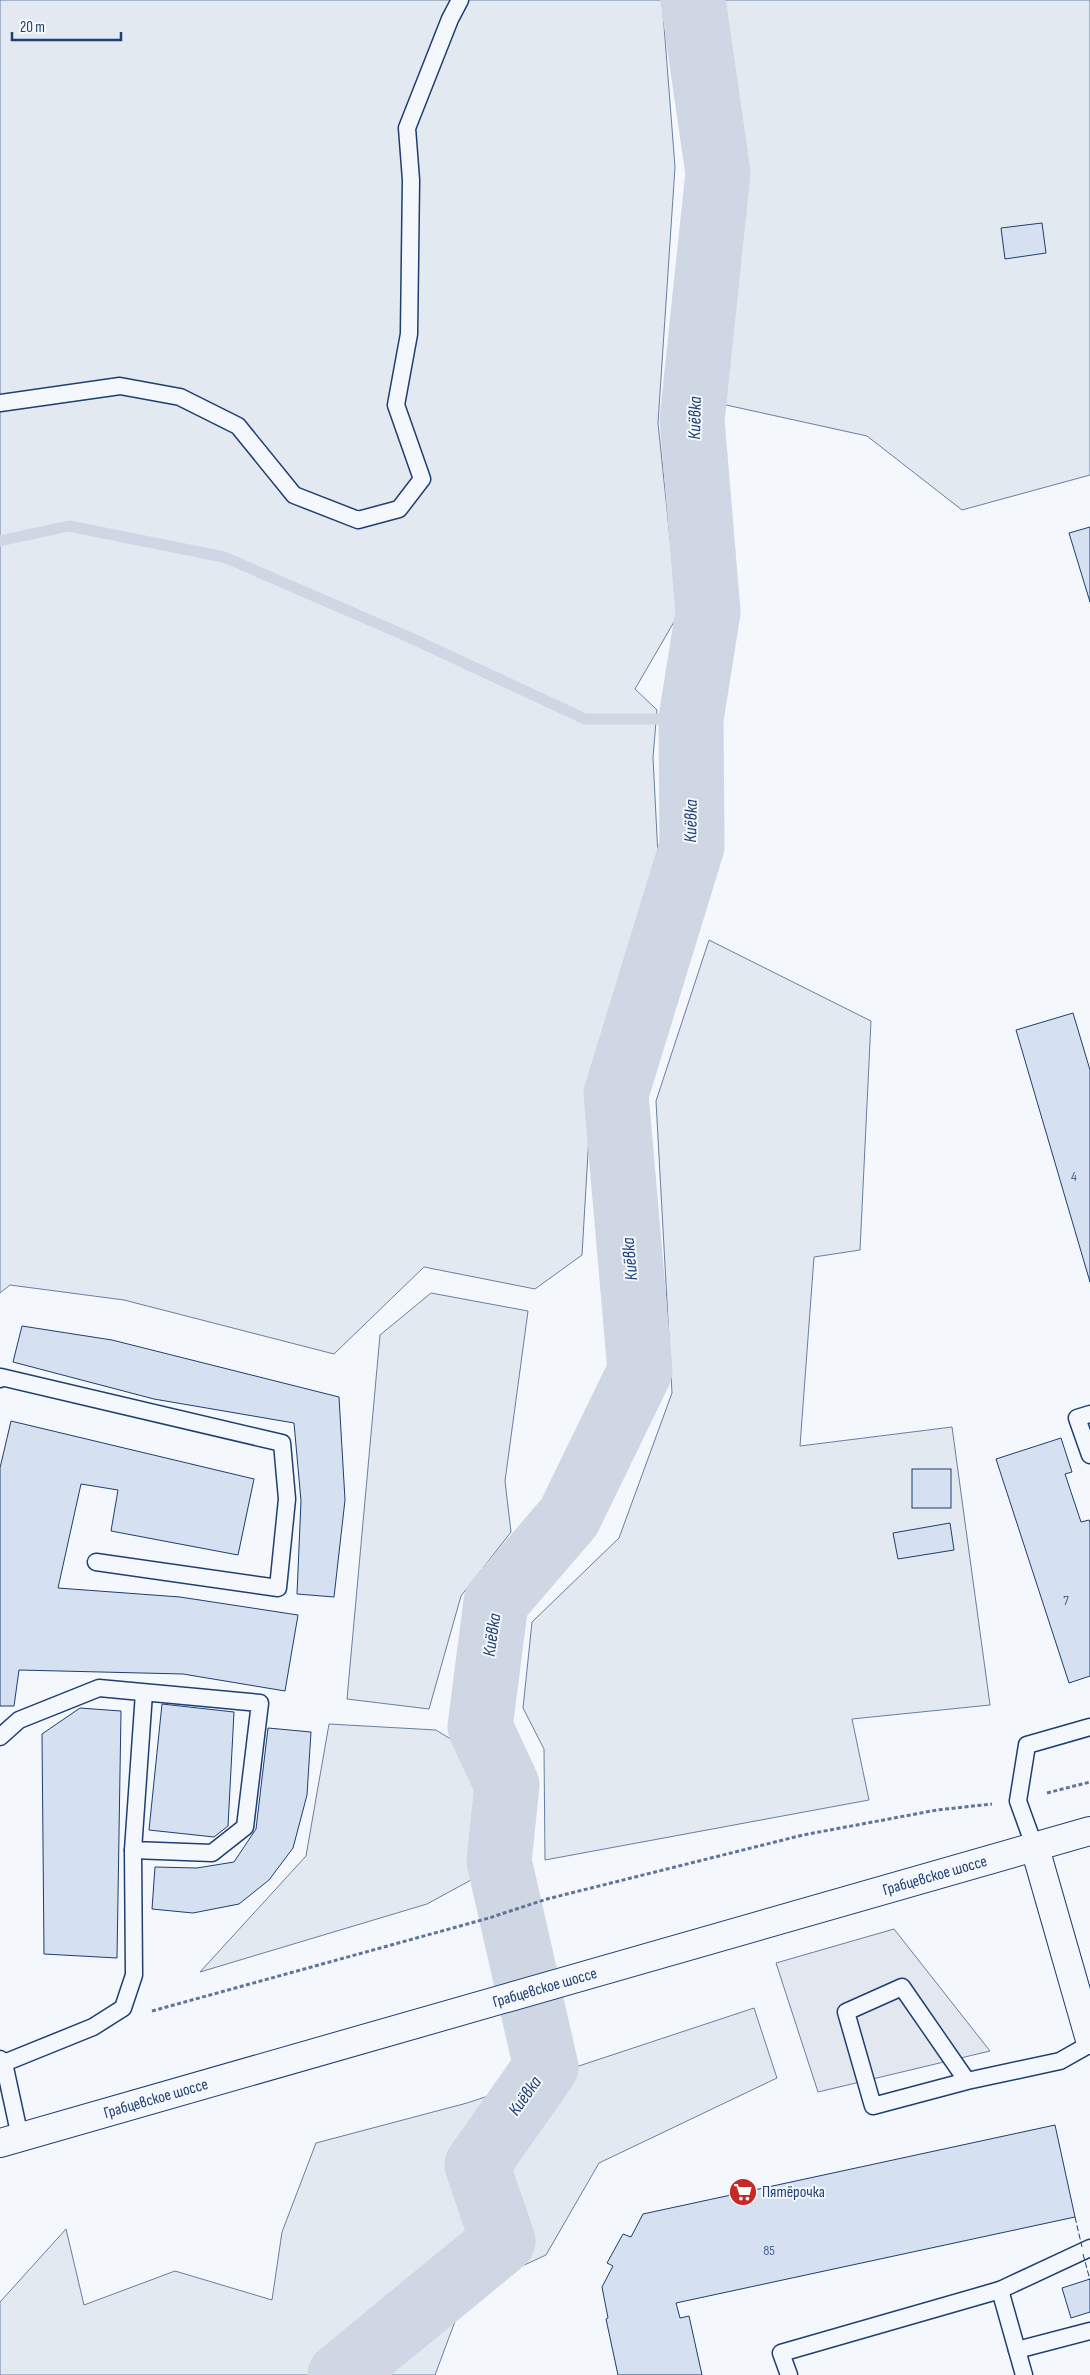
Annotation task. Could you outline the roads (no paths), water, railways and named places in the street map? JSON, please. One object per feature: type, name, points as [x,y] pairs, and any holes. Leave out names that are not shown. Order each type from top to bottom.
[{"type":"main road","name":"Грабцевское шоссе","points":[[10,2140],[268,2068],[1090,1831]]},
{"type":"main road","points":[[1035,1848],[1090,2040]]},
{"type":"lane","points":[[0,403],[120,386],[180,397],[238,426],[294,495],[358,520],[399,509],[422,479],[396,405],[410,334],[411,180],[407,128],[450,19],[460,0]]},
{"type":"lane","points":[[0,1379],[1,1377],[282,1443],[287,1499],[278,1588],[96,1562]]},
{"type":"lane","points":[[1090,1414],[1077,1418],[1090,1455]]},
{"type":"lane","points":[[0,1736],[19,1720],[99,1688],[260,1703],[245,1827],[212,1853],[133,1850]]},
{"type":"lane","points":[[10,2140],[2,2061],[93,2027],[122,2008],[134,1975],[133,1850],[144,1693]]},
{"type":"lane","points":[[1035,1848],[1018,1801],[1027,1745],[1090,1727]]},
{"type":"lane","points":[[967,2081],[902,1987],[846,2012],[873,2106],[967,2081],[1060,2061],[1090,2044]]},
{"type":"lane","points":[[789,2375],[781,2353],[1000,2290],[1090,2248]]},
{"type":"lane","points":[[1000,2290],[1024,2375]]},
{"type":"lane","points":[[1017,2350],[1090,2331]]},
{"type":"waterway","name":"Киёвка","points":[[340,2375],[503,2241],[477,2165],[546,2067],[499,1861],[507,1785],[480,1727],[496,1602],[569,1517],[640,1371],[616,1094],[692,846],[691,719],[708,612],[692,420],[718,173],[693,0]]},
{"type":"waterway","points":[[0,541],[69,526],[224,557],[411,638],[585,719],[691,719]]},
{"type":"place","name":"Пятёрочка","points":[[743,2192]]}]
